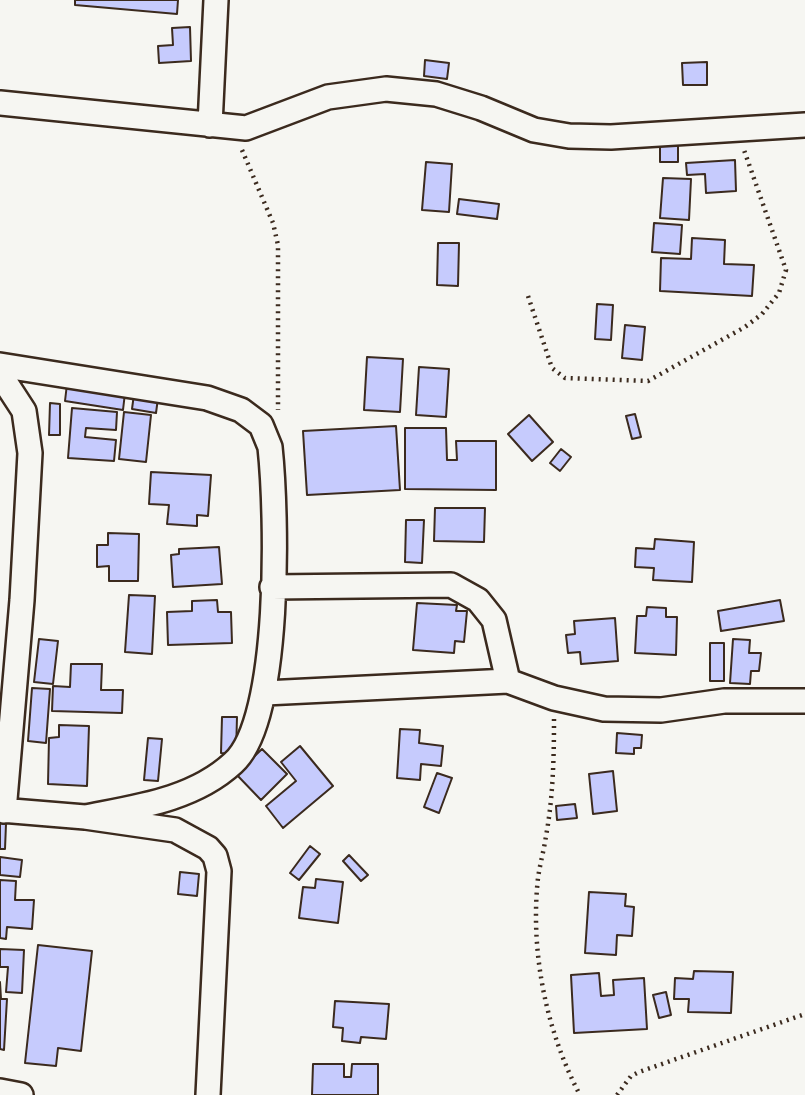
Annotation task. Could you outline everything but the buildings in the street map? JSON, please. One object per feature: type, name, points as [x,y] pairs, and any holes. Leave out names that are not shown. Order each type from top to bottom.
[{"type":"street","points":[[216,0],[218,125]]},
{"type":"street","points":[[0,103],[246,128],[328,97],[386,89],[436,94],[481,108],[534,130],[569,136],[611,137],[805,125]]},
{"type":"street","points":[[0,365],[206,398],[240,410],[261,425],[271,447],[272,587],[265,693],[252,738],[235,762],[215,777],[185,793],[85,817]]},
{"type":"street","points":[[0,374],[24,411],[30,453],[21,613],[2,811],[85,817],[174,830],[199,842],[215,856],[219,871],[208,1095]]},
{"type":"street","points":[[272,587],[451,586],[478,600],[494,620],[508,681]]},
{"type":"street","points":[[265,693],[508,681],[554,698],[604,709],[661,710],[724,701],[805,701]]},
{"type":"street","points":[[0,1091],[21,1095]]},
{"type":"path","points":[[218,125],[246,159],[273,223],[278,245],[278,419]]},
{"type":"path","points":[[528,296],[554,372],[565,378],[648,382],[745,327],[761,314],[784,286],[786,270],[737,129]]},
{"type":"path","points":[[554,698],[553,765],[538,878],[537,915],[545,998],[556,1045],[580,1095]]},
{"type":"path","points":[[617,1095],[631,1076],[639,1072],[805,1014]]}]
